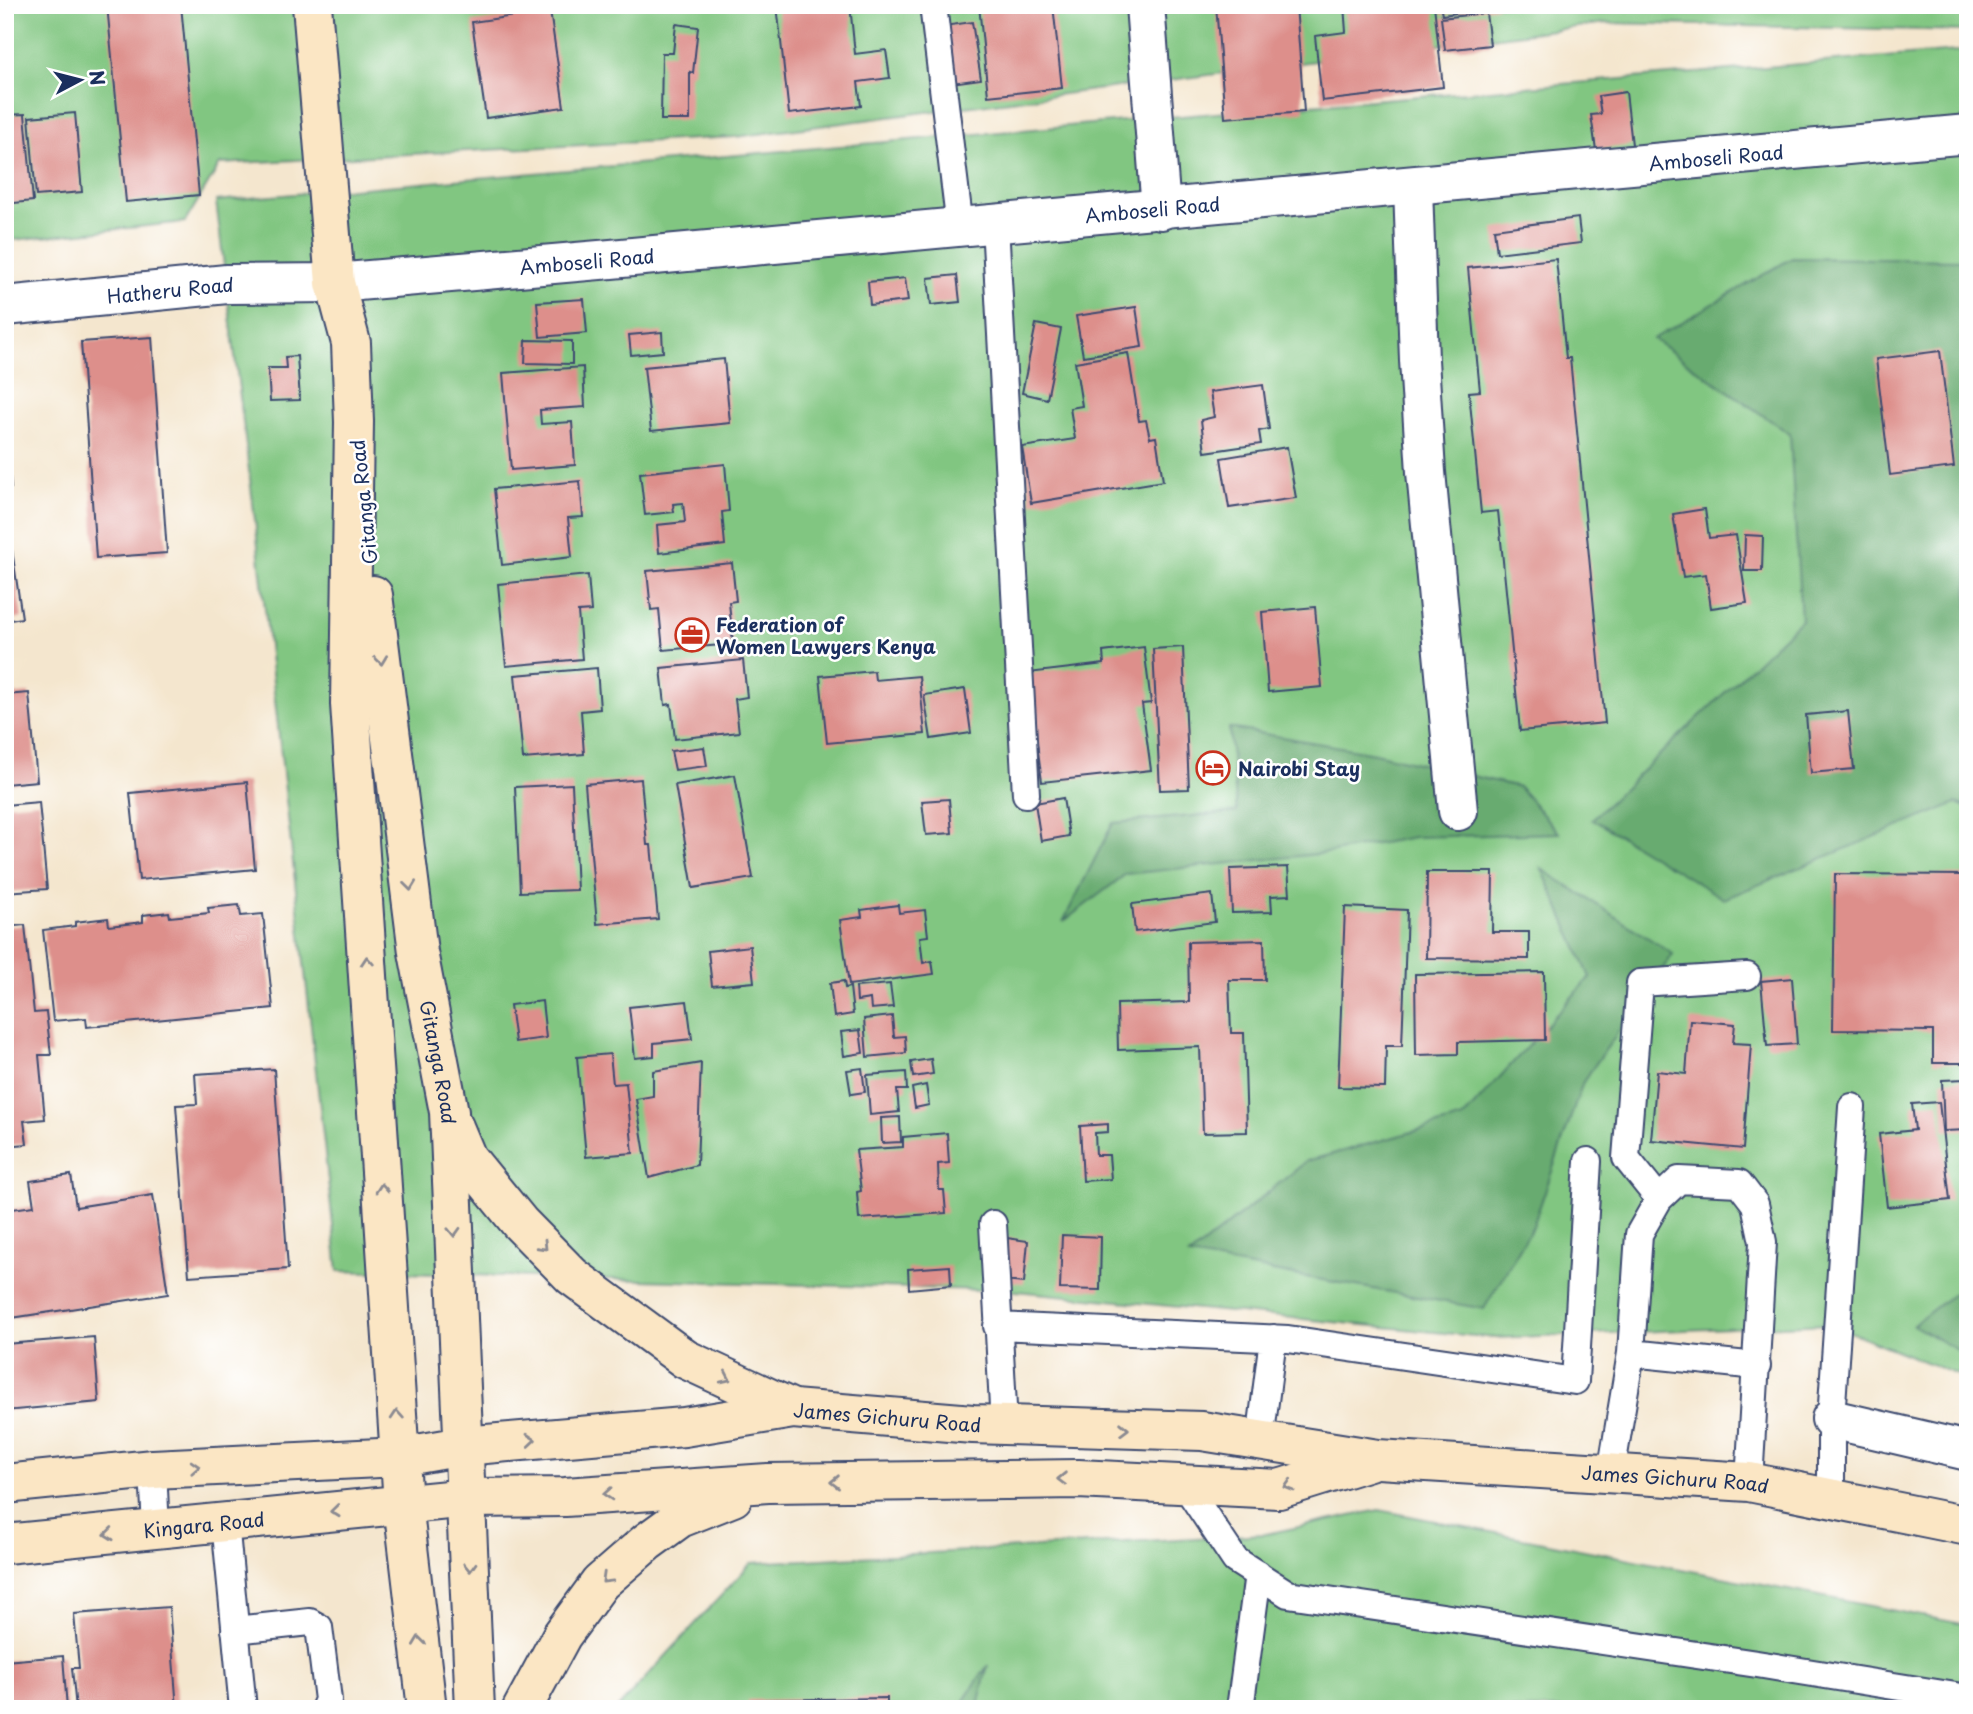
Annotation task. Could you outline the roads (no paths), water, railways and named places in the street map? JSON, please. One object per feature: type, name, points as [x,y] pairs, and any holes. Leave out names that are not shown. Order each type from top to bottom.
[{"type":"main road","name":"Gitanga Road","points":[[312,5],[335,283],[351,343],[354,422],[350,704],[403,1504],[427,1709]]},
{"type":"main road","name":"Gitanga Road","points":[[354,422],[380,657],[418,952],[449,1112],[475,1709]]},
{"type":"main road","points":[[449,1112],[467,1158],[520,1223],[572,1276],[685,1359],[793,1409]]},
{"type":"main road","name":"James Gichuru Road","points":[[400,1457],[463,1446],[684,1427],[793,1409],[1004,1425],[1202,1431],[1378,1459],[1749,1482],[1968,1526]]},
{"type":"main road","points":[[5,1484],[153,1469],[400,1457]]},
{"type":"main road","name":"James Gichuru Road","points":[[403,1504],[467,1498],[565,1497],[768,1483],[1078,1479],[1279,1489],[1378,1459]]},
{"type":"main road","points":[[522,1709],[562,1635],[600,1583],[647,1542],[680,1518],[768,1483]]},
{"type":"main road","name":"Kingara Road","points":[[5,1544],[403,1504]]},
{"type":"street","points":[[1145,5],[1161,210]]},
{"type":"street","name":"Amboseli Road","points":[[335,283],[1161,210],[1968,134]]},
{"type":"street","points":[[1413,187],[1426,472],[1458,811]]},
{"type":"street","name":"Hatheru Road","points":[[5,306],[228,284],[335,283]]},
{"type":"street","points":[[1831,1419],[1968,1451]]},
{"type":"lane","points":[[933,5],[977,226],[1026,793]]},
{"type":"lane","points":[[1659,1199],[1626,1158],[1640,983],[1746,976]]},
{"type":"lane","points":[[1831,1497],[1831,1419],[1852,1107]]},
{"type":"lane","points":[[997,1326],[1273,1338],[1575,1381],[1588,1160]]},
{"type":"lane","points":[[1611,1473],[1631,1353],[1639,1234],[1659,1199],[1679,1180],[1739,1183],[1755,1204],[1763,1242],[1749,1482]]},
{"type":"lane","points":[[993,1224],[1004,1425]]},
{"type":"lane","points":[[1260,1441],[1273,1338]]},
{"type":"lane","points":[[1631,1353],[1756,1366]]},
{"type":"lane","points":[[153,1469],[156,1530]]},
{"type":"lane","points":[[1185,1485],[1236,1560],[1288,1594],[1968,1698]]},
{"type":"lane","points":[[225,1522],[243,1709]]},
{"type":"lane","points":[[5,1544],[5,1555]]},
{"type":"lane","points":[[1240,1709],[1258,1574]]},
{"type":"lane","points":[[234,1630],[310,1622],[319,1627],[328,1700],[324,1709]]},
{"type":"place","name":"Federation of Women Lawyers Kenya","points":[[692,635]]},
{"type":"place","name":"Nairobi Stay","points":[[1213,768]]}]
